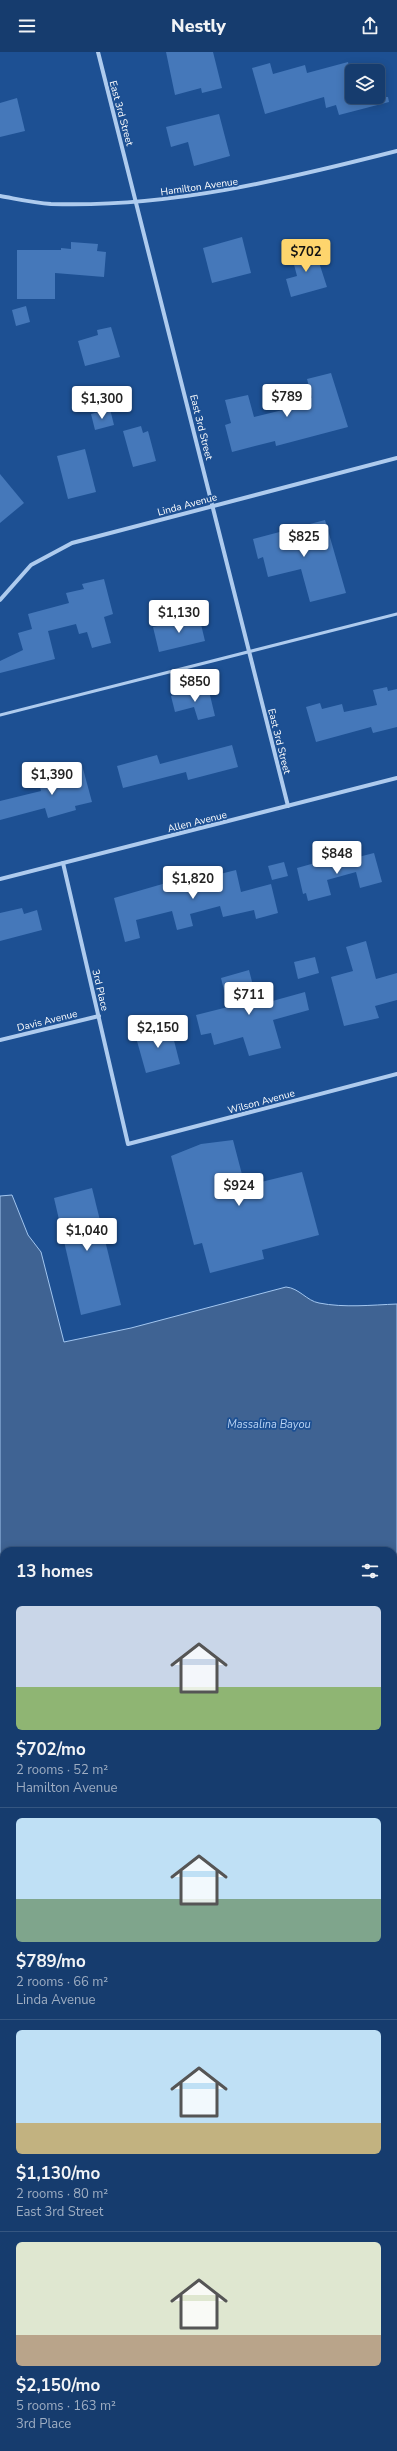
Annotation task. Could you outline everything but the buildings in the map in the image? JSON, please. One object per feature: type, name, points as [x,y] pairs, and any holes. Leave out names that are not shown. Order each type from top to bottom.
[{"type":"street","name":"East 3rd Street","points":[[98,52],[288,806]]},
{"type":"street","name":"Hamilton Avenue","points":[[0,196],[50,204],[137,203],[226,191],[303,175],[397,152]]},
{"type":"street","name":"Linda Avenue","points":[[0,600],[31,565],[72,542],[397,458]]},
{"type":"street","name":"Allen Avenue","points":[[0,879],[397,778]]},
{"type":"street","name":"3rd Place","points":[[63,863],[128,1144]]},
{"type":"street","name":"Davis Avenue","points":[[0,1040],[99,1016]]},
{"type":"street","name":"Wilson Avenue","points":[[128,1144],[397,1074]]},
{"type":"lane","points":[[0,715],[250,653],[397,614]]},
{"type":"water","name":"Massalina Bayou","points":[[12,1195],[28,1235],[41,1252],[64,1342],[131,1328],[286,1287],[295,1290],[315,1302],[329,1305],[358,1306],[397,1304],[397,1547],[0,1547],[0,1196]]}]
